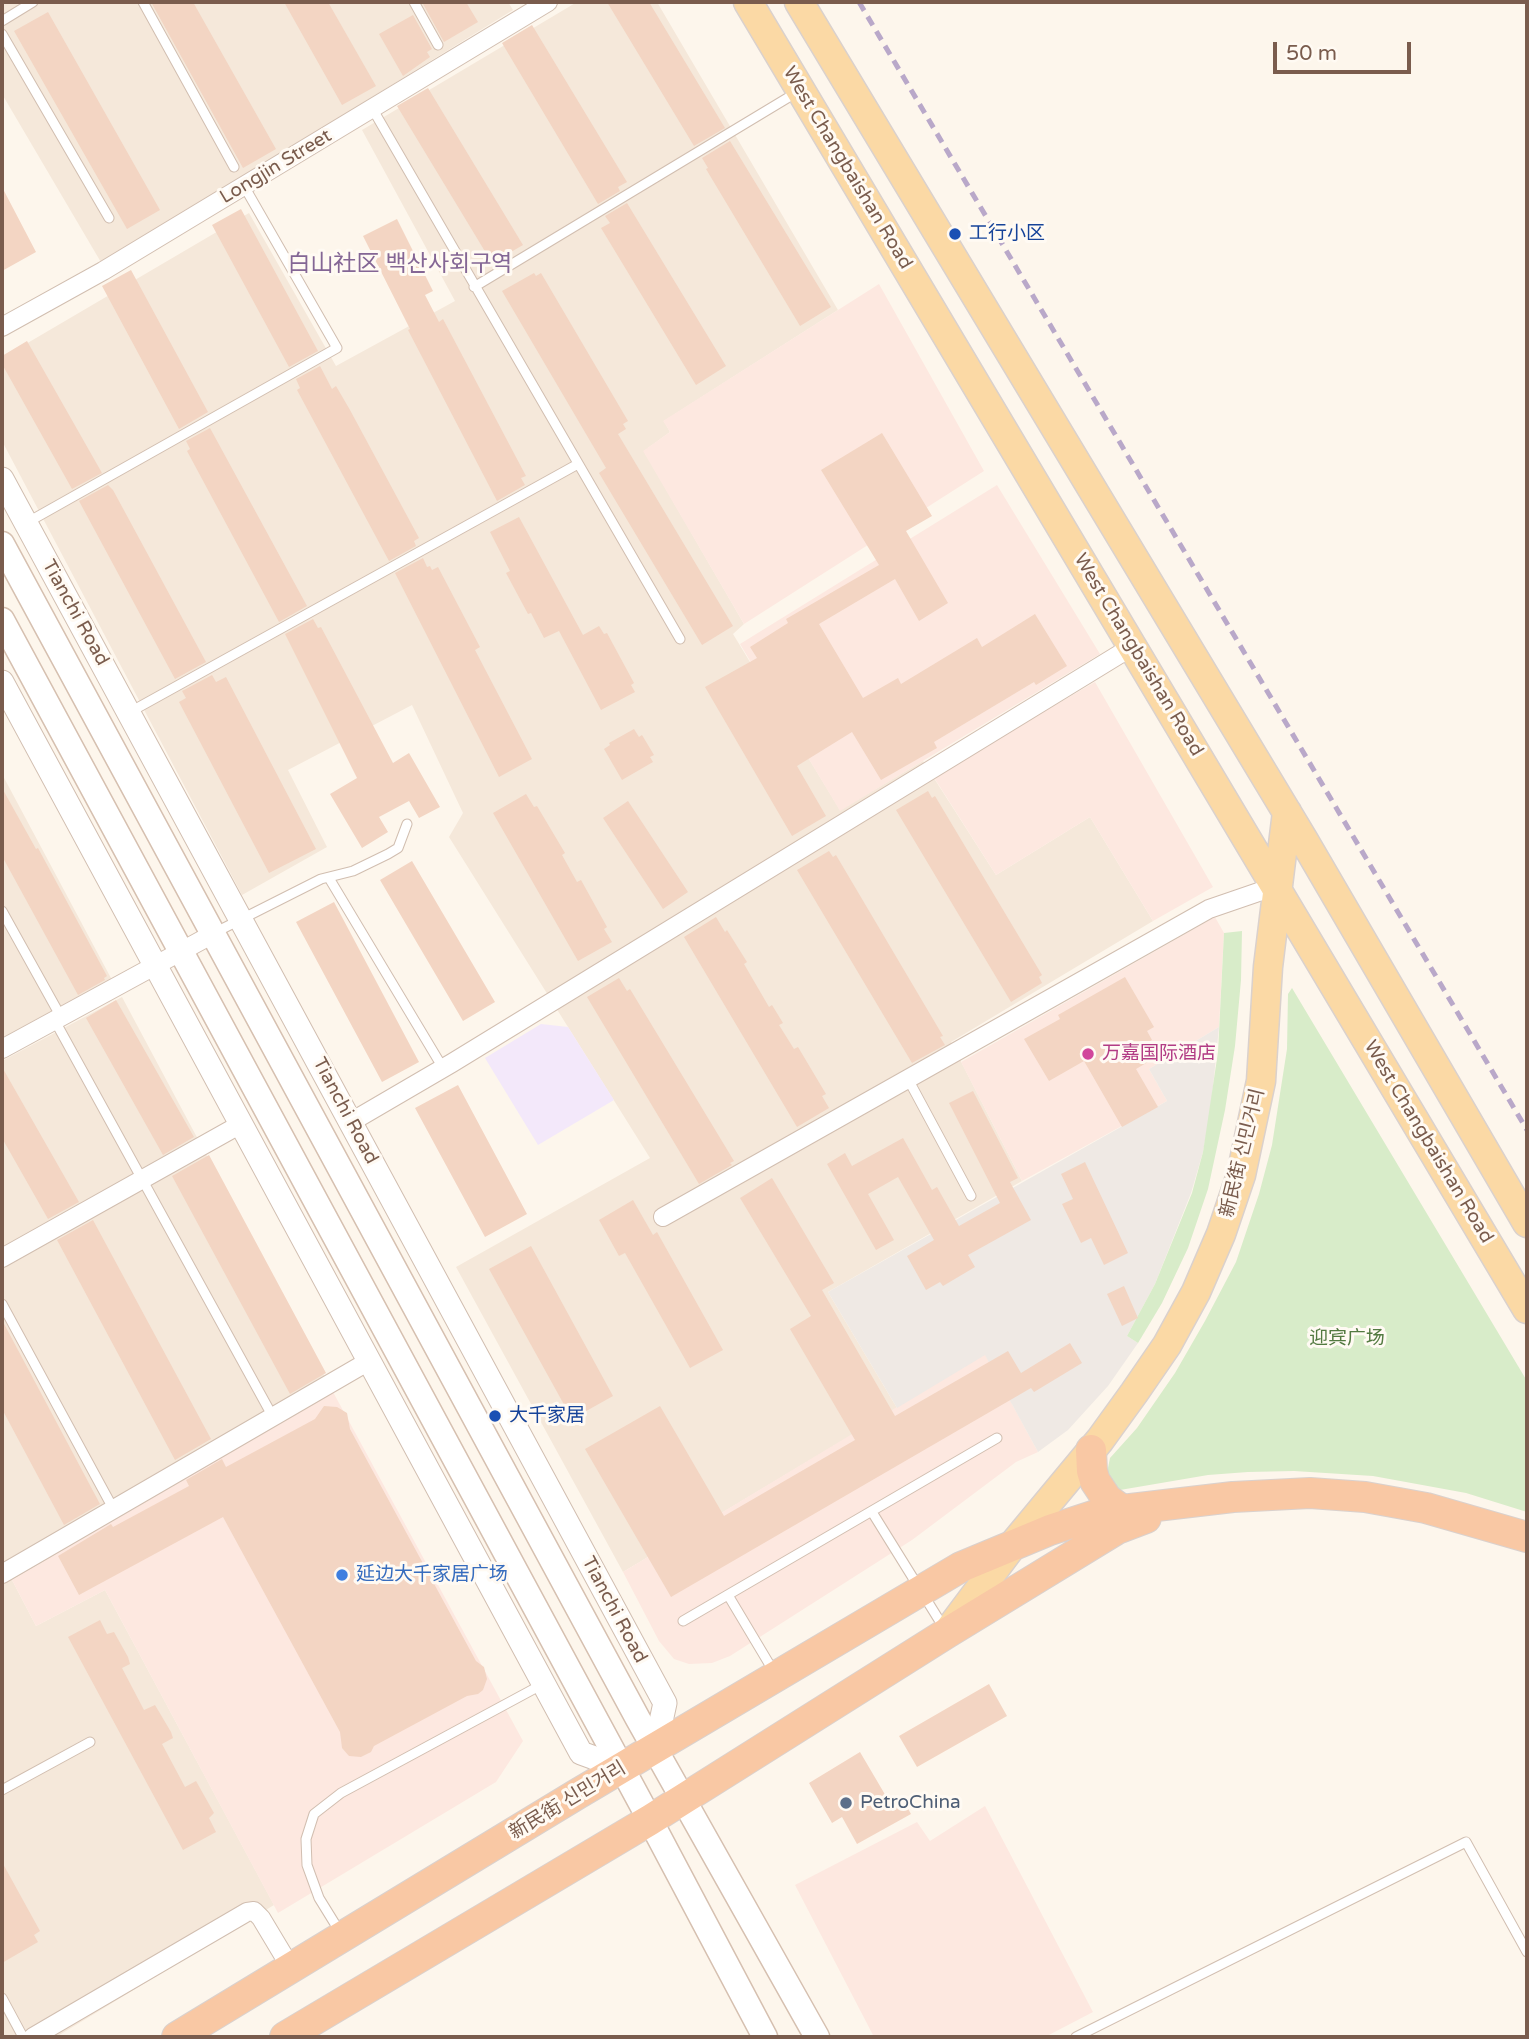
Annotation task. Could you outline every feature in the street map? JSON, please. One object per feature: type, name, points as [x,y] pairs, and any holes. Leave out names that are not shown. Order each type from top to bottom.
[{"type":"highway","points":[[1091,1450],[1095,1481],[1107,1499],[1122,1510]]},
{"type":"highway","name":"新民街 신민거리","points":[[177,2037],[961,1567],[1050,1530],[1102,1513],[1122,1510],[1262,1494],[1338,1494],[1426,1508],[1527,1537]]},
{"type":"highway","name":"新民街 신민거리","points":[[285,2037],[684,1800],[1117,1529],[1189,1502]]},
{"type":"main road","name":"West Changbaishan Road","points":[[748,2],[1527,1309]]},
{"type":"main road","points":[[799,2],[1286,812],[1527,1223]]},
{"type":"main road","name":"Tianchi Road","points":[[2,544],[655,1749],[817,2037]]},
{"type":"main road","points":[[2,620],[765,2037]]},
{"type":"main road","name":"新民街 신민거리","points":[[947,1633],[1012,1546],[1134,1394],[1173,1334],[1196,1292],[1221,1234],[1241,1175],[1261,1081],[1268,967],[1286,812]]},
{"type":"main road","name":"新民街 신민거리","points":[[961,1567],[1059,1487]]},
{"type":"street","name":"Longjin Street","points":[[2,327],[103,271],[548,2]]},
{"type":"street","name":"Tianchi Road","points":[[2,479],[665,1703],[655,1749]]},
{"type":"street","points":[[351,1122],[1133,646]]},
{"type":"street","points":[[2,682],[581,1753],[622,1768]]},
{"type":"street","points":[[663,1217],[1209,909],[1276,886]]},
{"type":"street","points":[[2,1049],[213,934]]},
{"type":"street","points":[[2,1258],[241,1124]]},
{"type":"street","points":[[2,1574],[369,1361]]},
{"type":"street","points":[[33,2037],[247,1912],[254,1911],[261,1918],[291,1968]]},
{"type":"lane","points":[[2,21],[33,2]]},
{"type":"lane","points":[[143,2],[234,167]]},
{"type":"lane","points":[[414,2],[438,44]]},
{"type":"lane","points":[[2,34],[109,218]]},
{"type":"lane","points":[[474,287],[800,90]]},
{"type":"lane","points":[[372,108],[680,639]]},
{"type":"lane","points":[[26,523],[337,348],[244,186]]},
{"type":"lane","points":[[129,713],[578,464]]},
{"type":"lane","points":[[213,934],[321,879],[353,871],[398,848],[407,824]]},
{"type":"lane","points":[[328,878],[443,1068]]},
{"type":"lane","points":[[2,911],[142,1180],[272,1417]]},
{"type":"lane","points":[[908,1079],[971,1196]]},
{"type":"lane","points":[[2,1304],[114,1510]]},
{"type":"lane","points":[[683,1621],[997,1438]]},
{"type":"lane","points":[[872,1512],[947,1633]]},
{"type":"lane","points":[[728,1595],[777,1676]]},
{"type":"lane","points":[[342,1937],[319,1898],[307,1865],[307,1829],[314,1814],[341,1793],[544,1683]]},
{"type":"lane","points":[[2,1790],[90,1742]]},
{"type":"lane","points":[[1076,2037],[1466,1842],[1527,1952]]},
{"type":"lane","points":[[2,1998],[23,2037]]},
{"type":"shaded area","points":[[2,2],[508,2],[513,10],[102,264],[2,94]]},
{"type":"shaded area","points":[[577,2],[657,2],[838,310],[664,421],[670,432],[644,451],[744,624],[733,634],[840,810],[923,761],[996,875],[1090,817],[1153,921],[951,1042],[1022,1181],[828,1292],[897,1408],[623,1572],[456,1267],[650,1158],[449,837],[463,813],[412,705],[288,770],[327,847],[242,895],[2,441],[2,358],[249,213],[336,366],[455,301],[362,130]]},
{"type":"shaded area","points":[[879,284],[984,471],[744,624],[643,451],[670,432],[663,421]]},
{"type":"shaded area","points":[[997,485],[1100,654],[840,811],[740,644]]},
{"type":"shaded area","points":[[1095,682],[1213,887],[1153,921],[1090,817],[996,875],[933,776]]},
{"type":"shaded area","points":[[2,774],[112,980],[2,1041]]},
{"type":"shaded area","points":[[1215,917],[1224,933],[1219,1027],[1149,1069],[1167,1101],[1022,1181],[961,1062]]},
{"type":"shaded area","points":[[122,997],[333,1392],[12,1580],[36,1626],[105,1590],[274,1905],[56,2037],[2,2037],[2,1061]]},
{"type":"shaded area","points":[[541,1024],[568,1027],[614,1100],[538,1145],[485,1058]]},
{"type":"shaded area","points":[[1219,1027],[1211,1107],[1203,1152],[1191,1193],[1155,1284],[1127,1336],[1138,1343],[1108,1386],[1068,1430],[1038,1452],[985,1355],[897,1408],[828,1292],[1167,1101],[1149,1069]]},
{"type":"shaded area","points":[[985,1354],[1038,1452],[1016,1462],[912,1540],[730,1656],[712,1663],[689,1664],[674,1659],[659,1641],[623,1572]]},
{"type":"shaded area","points":[[333,1392],[523,1741],[496,1782],[278,1913],[105,1590],[36,1626],[12,1580]]},
{"type":"shaded area","points":[[985,1806],[1093,2012],[1045,2037],[874,2037],[795,1885],[917,1822],[930,1841]]},
{"type":"green space","points":[[1242,931],[1235,1046],[1208,1189],[1188,1248],[1162,1303],[1138,1343],[1127,1336],[1155,1284],[1192,1193],[1203,1152],[1218,1052],[1224,933]]},
{"type":"green space","name":"迎宾广场","points":[[1292,988],[1527,1381],[1527,1512],[1466,1493],[1373,1476],[1294,1471],[1248,1472],[1208,1475],[1120,1490],[1114,1486],[1107,1473],[1110,1458],[1137,1428],[1175,1373],[1236,1262],[1272,1145],[1287,1049],[1288,994]]},
{"type":"building","points":[[151,2],[193,2],[276,149],[243,168]]},
{"type":"building","points":[[284,2],[328,2],[376,86],[342,105]]},
{"type":"building","points":[[422,2],[466,2],[478,22],[444,42]]},
{"type":"building","points":[[607,2],[649,2],[725,128],[694,146]]},
{"type":"building","points":[[48,12],[160,210],[127,229],[14,31]]},
{"type":"building","points":[[413,15],[432,49],[427,52],[430,57],[403,76],[379,34]]},
{"type":"building","points":[[532,25],[627,182],[618,187],[620,191],[598,204],[502,43]]},
{"type":"building","points":[[428,88],[523,245],[492,263],[397,106]]},
{"type":"building","points":[[730,141],[831,307],[800,326],[706,169],[708,168],[702,158]]},
{"type":"building","points":[[2,187],[36,252],[2,271]]},
{"type":"building","points":[[627,203],[726,366],[696,385],[601,228],[610,223],[605,216]]},
{"type":"building","points":[[241,209],[318,351],[289,367],[212,225]]},
{"type":"building","points":[[397,219],[433,291],[425,295],[439,322],[443,319],[526,476],[521,478],[525,485],[497,501],[408,330],[410,329],[363,236]]},
{"type":"building","points":[[131,270],[208,412],[179,429],[102,286]]},
{"type":"building","points":[[534,273],[536,276],[541,273],[628,421],[623,424],[626,429],[618,434],[733,626],[702,645],[599,473],[606,468],[502,291]]},
{"type":"building","points":[[27,341],[102,473],[72,489],[2,364],[2,356]]},
{"type":"building","points":[[320,366],[332,389],[336,386],[350,410],[419,538],[414,541],[416,546],[389,561],[297,390],[300,388],[296,379]]},
{"type":"building","points":[[210,428],[307,606],[279,622],[187,451],[190,449],[186,441]]},
{"type":"building","points":[[882,433],[932,516],[906,531],[948,603],[919,621],[895,579],[819,624],[863,698],[898,678],[901,684],[977,638],[982,647],[1035,614],[1067,666],[1036,685],[1034,682],[934,742],[937,748],[881,780],[852,732],[797,766],[826,816],[792,836],[705,687],[757,658],[750,647],[788,623],[786,619],[879,565],[821,470]]},
{"type":"building","points":[[108,485],[206,662],[175,679],[79,501]]},
{"type":"building","points":[[519,517],[583,635],[599,626],[604,634],[607,633],[634,683],[631,685],[635,692],[601,710],[559,631],[544,638],[531,613],[528,614],[506,573],[510,571],[490,532]]},
{"type":"building","points":[[423,558],[427,567],[430,566],[432,570],[438,567],[480,647],[475,650],[532,759],[499,777],[395,573]]},
{"type":"building","points":[[313,619],[318,628],[321,627],[393,763],[409,753],[440,807],[419,818],[409,801],[379,817],[388,832],[362,848],[330,794],[357,778],[285,634]]},
{"type":"building","points":[[212,675],[216,682],[226,677],[316,849],[269,873],[179,702],[186,698],[182,691]]},
{"type":"building","points":[[634,729],[639,737],[642,735],[654,755],[650,757],[653,762],[622,780],[604,749],[609,743]]},
{"type":"building","points":[[2,788],[36,849],[38,848],[107,976],[105,980],[78,995],[2,856]]},
{"type":"building","points":[[928,791],[932,798],[935,796],[1042,975],[1039,977],[1042,983],[1011,1002],[896,810]]},
{"type":"building","points":[[526,794],[534,807],[537,806],[565,853],[562,855],[577,882],[581,880],[607,927],[604,929],[612,942],[578,961],[493,813]]},
{"type":"building","points":[[628,801],[688,892],[663,909],[603,818]]},
{"type":"building","points":[[829,851],[833,857],[836,855],[943,1036],[940,1037],[945,1045],[912,1063],[797,870]]},
{"type":"building","points":[[412,861],[495,1002],[463,1021],[380,880]]},
{"type":"building","points":[[334,902],[419,1062],[382,1082],[296,922]]},
{"type":"building","points":[[716,917],[747,962],[744,964],[769,1007],[772,1005],[783,1023],[779,1025],[794,1049],[798,1047],[826,1094],[822,1096],[829,1108],[797,1127],[684,937]]},
{"type":"building","name":"万嘉国际酒店","points":[[1125,977],[1154,1027],[1147,1031],[1152,1040],[1139,1048],[1148,1062],[1136,1069],[1158,1107],[1122,1127],[1084,1061],[1049,1081],[1024,1039],[1060,1019],[1058,1015]]},
{"type":"building","points":[[619,978],[627,991],[630,989],[734,1161],[730,1163],[732,1165],[699,1184],[587,997]]},
{"type":"building","points":[[116,1000],[194,1137],[163,1155],[86,1018]]},
{"type":"building","points":[[2,1067],[79,1202],[48,1219],[2,1138]]},
{"type":"building","points":[[458,1085],[527,1214],[485,1237],[415,1108]]},
{"type":"building","points":[[973,1091],[1018,1178],[1010,1182],[1031,1220],[968,1255],[975,1267],[943,1286],[940,1282],[926,1290],[907,1256],[934,1240],[898,1177],[868,1194],[894,1240],[876,1250],[827,1164],[845,1153],[852,1166],[903,1138],[932,1190],[937,1187],[959,1226],[1000,1203],[949,1103]]},
{"type":"building","points":[[209,1155],[326,1373],[290,1394],[172,1176]]},
{"type":"building","points":[[1085,1162],[1128,1253],[1104,1265],[1091,1238],[1081,1243],[1062,1204],[1073,1199],[1061,1174]]},
{"type":"building","points":[[772,1178],[834,1283],[822,1290],[895,1416],[1008,1351],[1021,1373],[1070,1343],[1082,1363],[1034,1392],[1031,1388],[671,1597],[585,1449],[660,1406],[724,1516],[855,1440],[790,1329],[811,1316],[740,1198]]},
{"type":"building","points":[[633,1200],[653,1235],[657,1232],[723,1350],[690,1368],[625,1253],[619,1256],[599,1220]]},
{"type":"building","points":[[93,1220],[211,1439],[175,1460],[57,1240]]},
{"type":"building","points":[[531,1246],[613,1396],[572,1419],[489,1269]]},
{"type":"building","points":[[1124,1286],[1138,1318],[1122,1326],[1107,1294]]},
{"type":"building","points":[[2,1320],[100,1504],[64,1525],[2,1409]]},
{"type":"building","name":"延边大千家居广场","points":[[324,1406],[337,1407],[347,1413],[350,1429],[476,1661],[484,1667],[487,1679],[483,1690],[478,1694],[467,1696],[374,1746],[371,1752],[361,1757],[349,1756],[342,1748],[340,1732],[223,1517],[79,1595],[58,1556],[111,1524],[113,1527],[189,1486],[186,1480],[222,1459],[226,1467],[315,1419]]},
{"type":"building","points":[[100,1620],[107,1634],[114,1632],[128,1657],[130,1664],[122,1668],[144,1710],[155,1705],[171,1732],[173,1738],[162,1744],[185,1787],[196,1781],[214,1813],[209,1818],[216,1832],[183,1850],[68,1637]]},
{"type":"building","points":[[989,1684],[1007,1716],[917,1767],[899,1736]]},
{"type":"building","points":[[860,1752],[890,1803],[901,1796],[911,1814],[857,1844],[842,1817],[832,1823],[809,1783]]},
{"type":"building","points":[[2,1862],[40,1931],[34,1935],[38,1942],[2,1963]]},
{"type":"railway","points":[[859,2],[1527,1130]]},
{"type":"place","name":"工行小区","points":[[955,234]]},
{"type":"place","name":"万嘉国际酒店","points":[[1088,1054]]},
{"type":"place","name":"大千家居","points":[[495,1416]]},
{"type":"place","name":"延边大千家居广场","points":[[342,1575]]},
{"type":"place","name":"PetroChina","points":[[846,1803]]},
{"type":"district","name":"白山社区 백산사회구역","points":[[400,265]]}]
